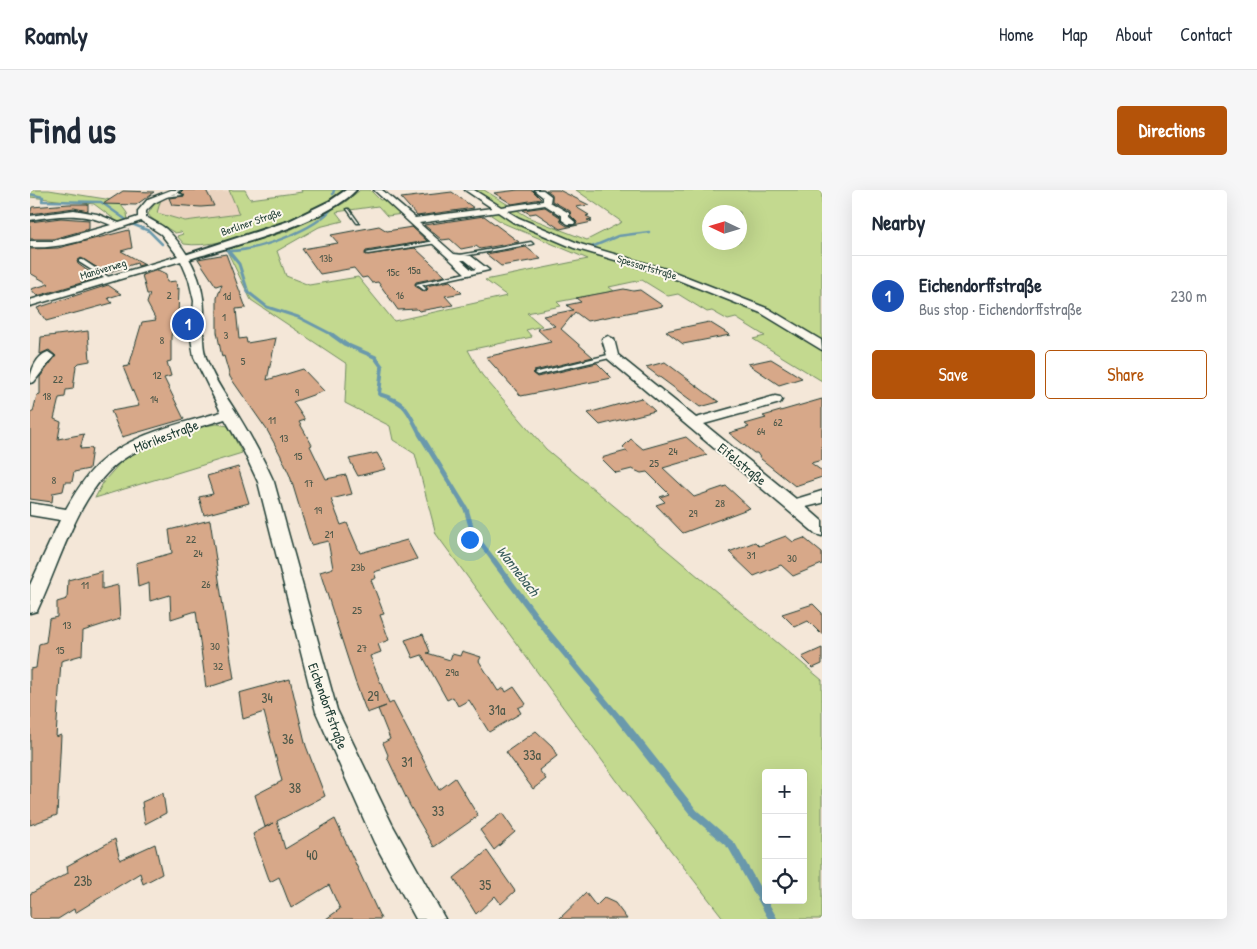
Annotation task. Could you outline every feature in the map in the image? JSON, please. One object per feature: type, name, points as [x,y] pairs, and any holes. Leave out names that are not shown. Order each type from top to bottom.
[{"type":"street","name":"Berliner Straße","points":[[182,258],[272,229],[315,211],[352,190]]},
{"type":"street","name":"Spessartstraße","points":[[469,190],[516,220],[576,246],[682,277],[765,311],[817,342],[822,348]]},
{"type":"street","points":[[538,190],[547,196],[546,203]]},
{"type":"street","points":[[30,244],[36,246],[55,243],[138,219],[145,206],[175,191]]},
{"type":"street","points":[[379,191],[435,242],[454,256],[470,273],[484,270],[468,258],[454,256]]},
{"type":"street","points":[[412,221],[546,203],[566,215],[565,218],[571,222]]},
{"type":"street","points":[[30,218],[62,213],[84,213],[96,215],[120,224]]},
{"type":"street","name":"Eichendorffstraße","points":[[138,219],[163,231],[182,258],[198,288],[200,297],[197,340],[202,363],[257,459],[266,482],[310,654],[328,712],[383,832],[431,919]]},
{"type":"street","name":"Manöverweg","points":[[30,303],[182,258]]},
{"type":"street","points":[[608,339],[612,356]]},
{"type":"street","points":[[30,380],[48,356]]},
{"type":"street","name":"Eifelstraße","points":[[612,356],[822,530]]},
{"type":"street","points":[[692,423],[775,400]]},
{"type":"street","name":"Mörikestraße","points":[[30,605],[72,516],[92,481],[103,467],[119,456],[154,438],[230,413]]},
{"type":"street","points":[[793,505],[822,497]]},
{"type":"street","points":[[30,509],[72,516]]},
{"type":"lane","points":[[348,210],[358,222]]},
{"type":"lane","points":[[368,253],[435,242]]},
{"type":"lane","points":[[454,256],[532,243]]},
{"type":"lane","points":[[81,261],[111,280]]},
{"type":"lane","points":[[424,289],[418,284],[470,273]]},
{"type":"lane","points":[[537,374],[612,356]]},
{"type":"shaded area","points":[[229,191],[240,214],[185,221],[156,213],[160,199]]},
{"type":"green space","points":[[30,190],[49,190],[118,201],[127,213],[128,220],[118,222],[94,204],[30,197]]},
{"type":"green space","points":[[229,190],[245,190],[250,199],[302,192],[301,190],[348,190],[313,209],[268,228],[222,242],[201,245],[184,244],[177,236],[183,234],[181,232],[175,233],[151,218],[148,214],[161,199],[157,213],[185,221],[239,214]]},
{"type":"green space","points":[[360,190],[370,190],[380,200],[386,199],[403,214],[387,216],[378,206],[336,212],[343,221],[319,227],[277,251],[286,276],[309,285],[358,277],[394,321],[507,296],[485,280],[588,259],[503,223],[485,211],[497,210],[469,190],[484,190],[530,218],[587,240],[622,222],[576,190],[822,190],[822,381],[753,339],[765,336],[736,318],[728,320],[712,311],[707,312],[678,294],[668,296],[642,280],[609,287],[614,291],[557,302],[561,306],[527,313],[542,326],[526,330],[532,337],[468,350],[482,375],[546,449],[822,680],[822,919],[724,919],[623,789],[436,534],[415,454],[393,440],[390,426],[345,403],[347,364],[251,300],[226,249],[288,231],[344,203]]},
{"type":"green space","points":[[217,424],[228,426],[242,453],[95,498],[104,481],[120,463],[141,447],[204,426]]},
{"type":"building","points":[[183,190],[206,190],[214,206],[172,205],[169,198],[185,196],[181,192]]},
{"type":"building","points":[[532,190],[541,199],[512,204],[494,193]]},
{"type":"building","points":[[546,190],[559,190],[589,205],[576,207],[589,215],[586,216],[592,219],[587,220],[592,222],[560,229],[536,213],[530,214],[523,210],[545,207],[560,217],[561,222],[567,226],[576,225],[577,222],[571,216],[570,211],[552,201],[552,194]]},
{"type":"building","points":[[123,191],[154,192],[136,205],[103,204]]},
{"type":"building","points":[[452,192],[474,208],[417,216],[401,198]]},
{"type":"building","points":[[88,204],[88,211],[74,208],[30,214],[32,207]]},
{"type":"building","points":[[484,216],[519,242],[480,249],[476,246],[461,249],[450,239],[442,240],[424,225]]},
{"type":"building","points":[[61,218],[89,220],[89,229],[53,239],[30,239],[30,222]]},
{"type":"building","points":[[379,226],[387,231],[412,227],[427,241],[366,251],[365,255],[415,248],[445,276],[416,282],[415,286],[425,292],[428,289],[426,286],[450,281],[462,293],[445,296],[453,305],[419,311],[417,309],[398,310],[378,282],[372,283],[367,277],[362,278],[354,268],[320,274],[302,249],[338,243],[331,235]]},
{"type":"building","points":[[129,230],[132,248],[121,251],[145,264],[138,266],[137,263],[106,273],[81,258],[77,261],[78,264],[98,278],[37,296],[31,289],[49,284],[30,273],[30,249],[58,248]]},
{"type":"building","points":[[526,247],[541,259],[501,266],[486,254]]},
{"type":"building","points":[[226,254],[246,308],[236,309],[239,339],[246,338],[247,343],[276,338],[267,380],[303,369],[324,391],[293,402],[305,420],[299,422],[312,445],[310,446],[326,479],[346,475],[352,494],[331,499],[341,525],[347,523],[360,553],[407,540],[417,559],[374,572],[376,578],[371,580],[384,614],[380,615],[389,640],[378,644],[381,652],[370,656],[389,704],[393,702],[439,790],[455,778],[478,816],[434,847],[410,806],[387,757],[388,755],[383,743],[390,739],[378,709],[386,706],[367,713],[355,681],[320,572],[333,568],[328,541],[311,545],[290,476],[280,454],[267,430],[230,377],[224,356],[222,357],[217,332],[217,298],[222,284],[216,286],[198,259]]},
{"type":"building","points":[[158,270],[166,274],[167,282],[176,281],[177,289],[179,288],[178,316],[174,317],[171,337],[171,361],[167,362],[171,376],[164,378],[184,419],[122,437],[111,411],[139,406],[123,367],[129,366],[142,322],[156,320],[147,303],[150,294],[147,294],[142,275]]},
{"type":"building","points":[[108,285],[121,294],[108,298],[112,303],[46,321],[37,308]]},
{"type":"building","points":[[624,289],[640,290],[663,306],[587,321],[575,312],[561,329],[593,357],[532,373],[537,377],[597,363],[612,378],[521,396],[486,357],[551,342],[537,329],[555,326],[543,316],[573,310],[567,305],[581,302],[576,298]]},
{"type":"building","points":[[709,322],[730,335],[683,344],[666,331]]},
{"type":"building","points":[[88,331],[90,361],[79,363],[76,366],[73,389],[66,390],[65,397],[59,398],[54,419],[61,422],[58,439],[84,434],[80,449],[92,448],[89,469],[74,472],[72,482],[65,482],[63,491],[53,493],[52,502],[30,499],[30,412],[33,412],[37,395],[40,394],[40,377],[56,356],[49,350],[40,354],[41,337]]},
{"type":"building","points":[[771,359],[802,378],[779,385],[748,364]]},
{"type":"building","points":[[665,362],[719,402],[700,407],[646,367]]},
{"type":"building","points":[[641,398],[655,411],[600,425],[588,413]]},
{"type":"building","points":[[822,399],[822,460],[811,463],[822,471],[822,477],[795,486],[761,459],[757,453],[754,453],[729,433],[749,427],[745,424],[766,418],[763,416]]},
{"type":"building","points":[[686,437],[707,455],[663,468],[694,497],[726,486],[750,508],[683,533],[656,505],[665,502],[660,497],[669,494],[647,472],[641,473],[632,469],[616,473],[601,458],[626,451],[629,453],[623,447],[631,439],[643,449]]},
{"type":"building","points":[[377,453],[386,469],[358,476],[349,459]]},
{"type":"building","points":[[238,467],[249,503],[204,515],[199,497],[213,494],[207,476]]},
{"type":"building","points":[[210,520],[234,679],[206,688],[196,611],[171,619],[170,595],[150,601],[149,583],[138,587],[136,563],[172,553],[169,530]]},
{"type":"building","points":[[786,536],[793,542],[804,538],[822,553],[822,564],[793,576],[781,565],[754,576],[729,552],[755,542],[759,546]]},
{"type":"building","points":[[102,571],[102,589],[118,585],[120,619],[83,631],[82,655],[61,661],[56,737],[61,735],[57,815],[30,825],[30,669],[36,668],[39,644],[46,642],[49,619],[57,617],[57,602],[67,599],[68,580]]},
{"type":"building","points":[[813,604],[822,613],[822,635],[808,621],[795,627],[782,614]]},
{"type":"building","points":[[423,634],[430,652],[427,653],[450,660],[452,654],[460,656],[462,651],[481,657],[479,661],[498,691],[504,688],[506,692],[514,687],[526,704],[518,708],[521,713],[489,732],[469,700],[458,706],[453,697],[447,700],[422,655],[413,658],[405,640]]},
{"type":"building","points":[[822,648],[822,664],[813,668],[802,657]]},
{"type":"building","points":[[290,679],[306,746],[325,796],[277,821],[285,849],[335,819],[381,919],[326,919],[340,909],[329,885],[291,908],[279,877],[270,882],[253,834],[273,823],[265,827],[255,795],[282,781],[264,712],[243,719],[239,693]]},
{"type":"building","points":[[536,731],[552,746],[557,756],[539,770],[546,779],[533,789],[506,752]]},
{"type":"building","points":[[163,793],[166,813],[145,824],[142,802]]},
{"type":"building","points":[[502,813],[515,832],[494,850],[480,830]]},
{"type":"building","points":[[115,839],[120,860],[155,844],[162,874],[143,884],[140,873],[75,913],[74,909],[58,919],[30,919],[30,894],[68,873],[67,866]]},
{"type":"building","points":[[487,851],[515,891],[501,904],[495,896],[476,914],[454,878]]},
{"type":"building","points":[[586,893],[596,906],[604,898],[615,903],[627,919],[559,919]]},
{"type":"waterway","points":[[333,194],[334,190]]},
{"type":"waterway","name":"Wannebach","points":[[30,194],[43,197],[42,201],[101,202],[132,224],[149,231],[162,244]]},
{"type":"waterway","points":[[229,251],[255,247],[285,238],[314,224],[333,207]]},
{"type":"waterway","points":[[587,249],[618,236],[649,232]]},
{"type":"waterway","name":"Wannebach","points":[[227,250],[231,255]]},
{"type":"waterway","name":"Wannebach","points":[[230,253],[239,264],[248,292],[267,307],[298,317],[333,335]]},
{"type":"waterway","name":"Wannebach","points":[[331,334],[345,344],[375,357],[382,367],[379,394],[401,404],[406,409],[421,436]]},
{"type":"waterway","name":"Wannebach","points":[[420,434],[466,509],[473,533],[495,562]]},
{"type":"waterway","name":"Wannebach","points":[[494,561],[549,634],[621,721]]},
{"type":"waterway","name":"Wannebach","points":[[620,719],[694,813],[732,846],[773,919]]},
{"type":"place","name":"Eichendorffstraße","points":[[188,324]]}]
